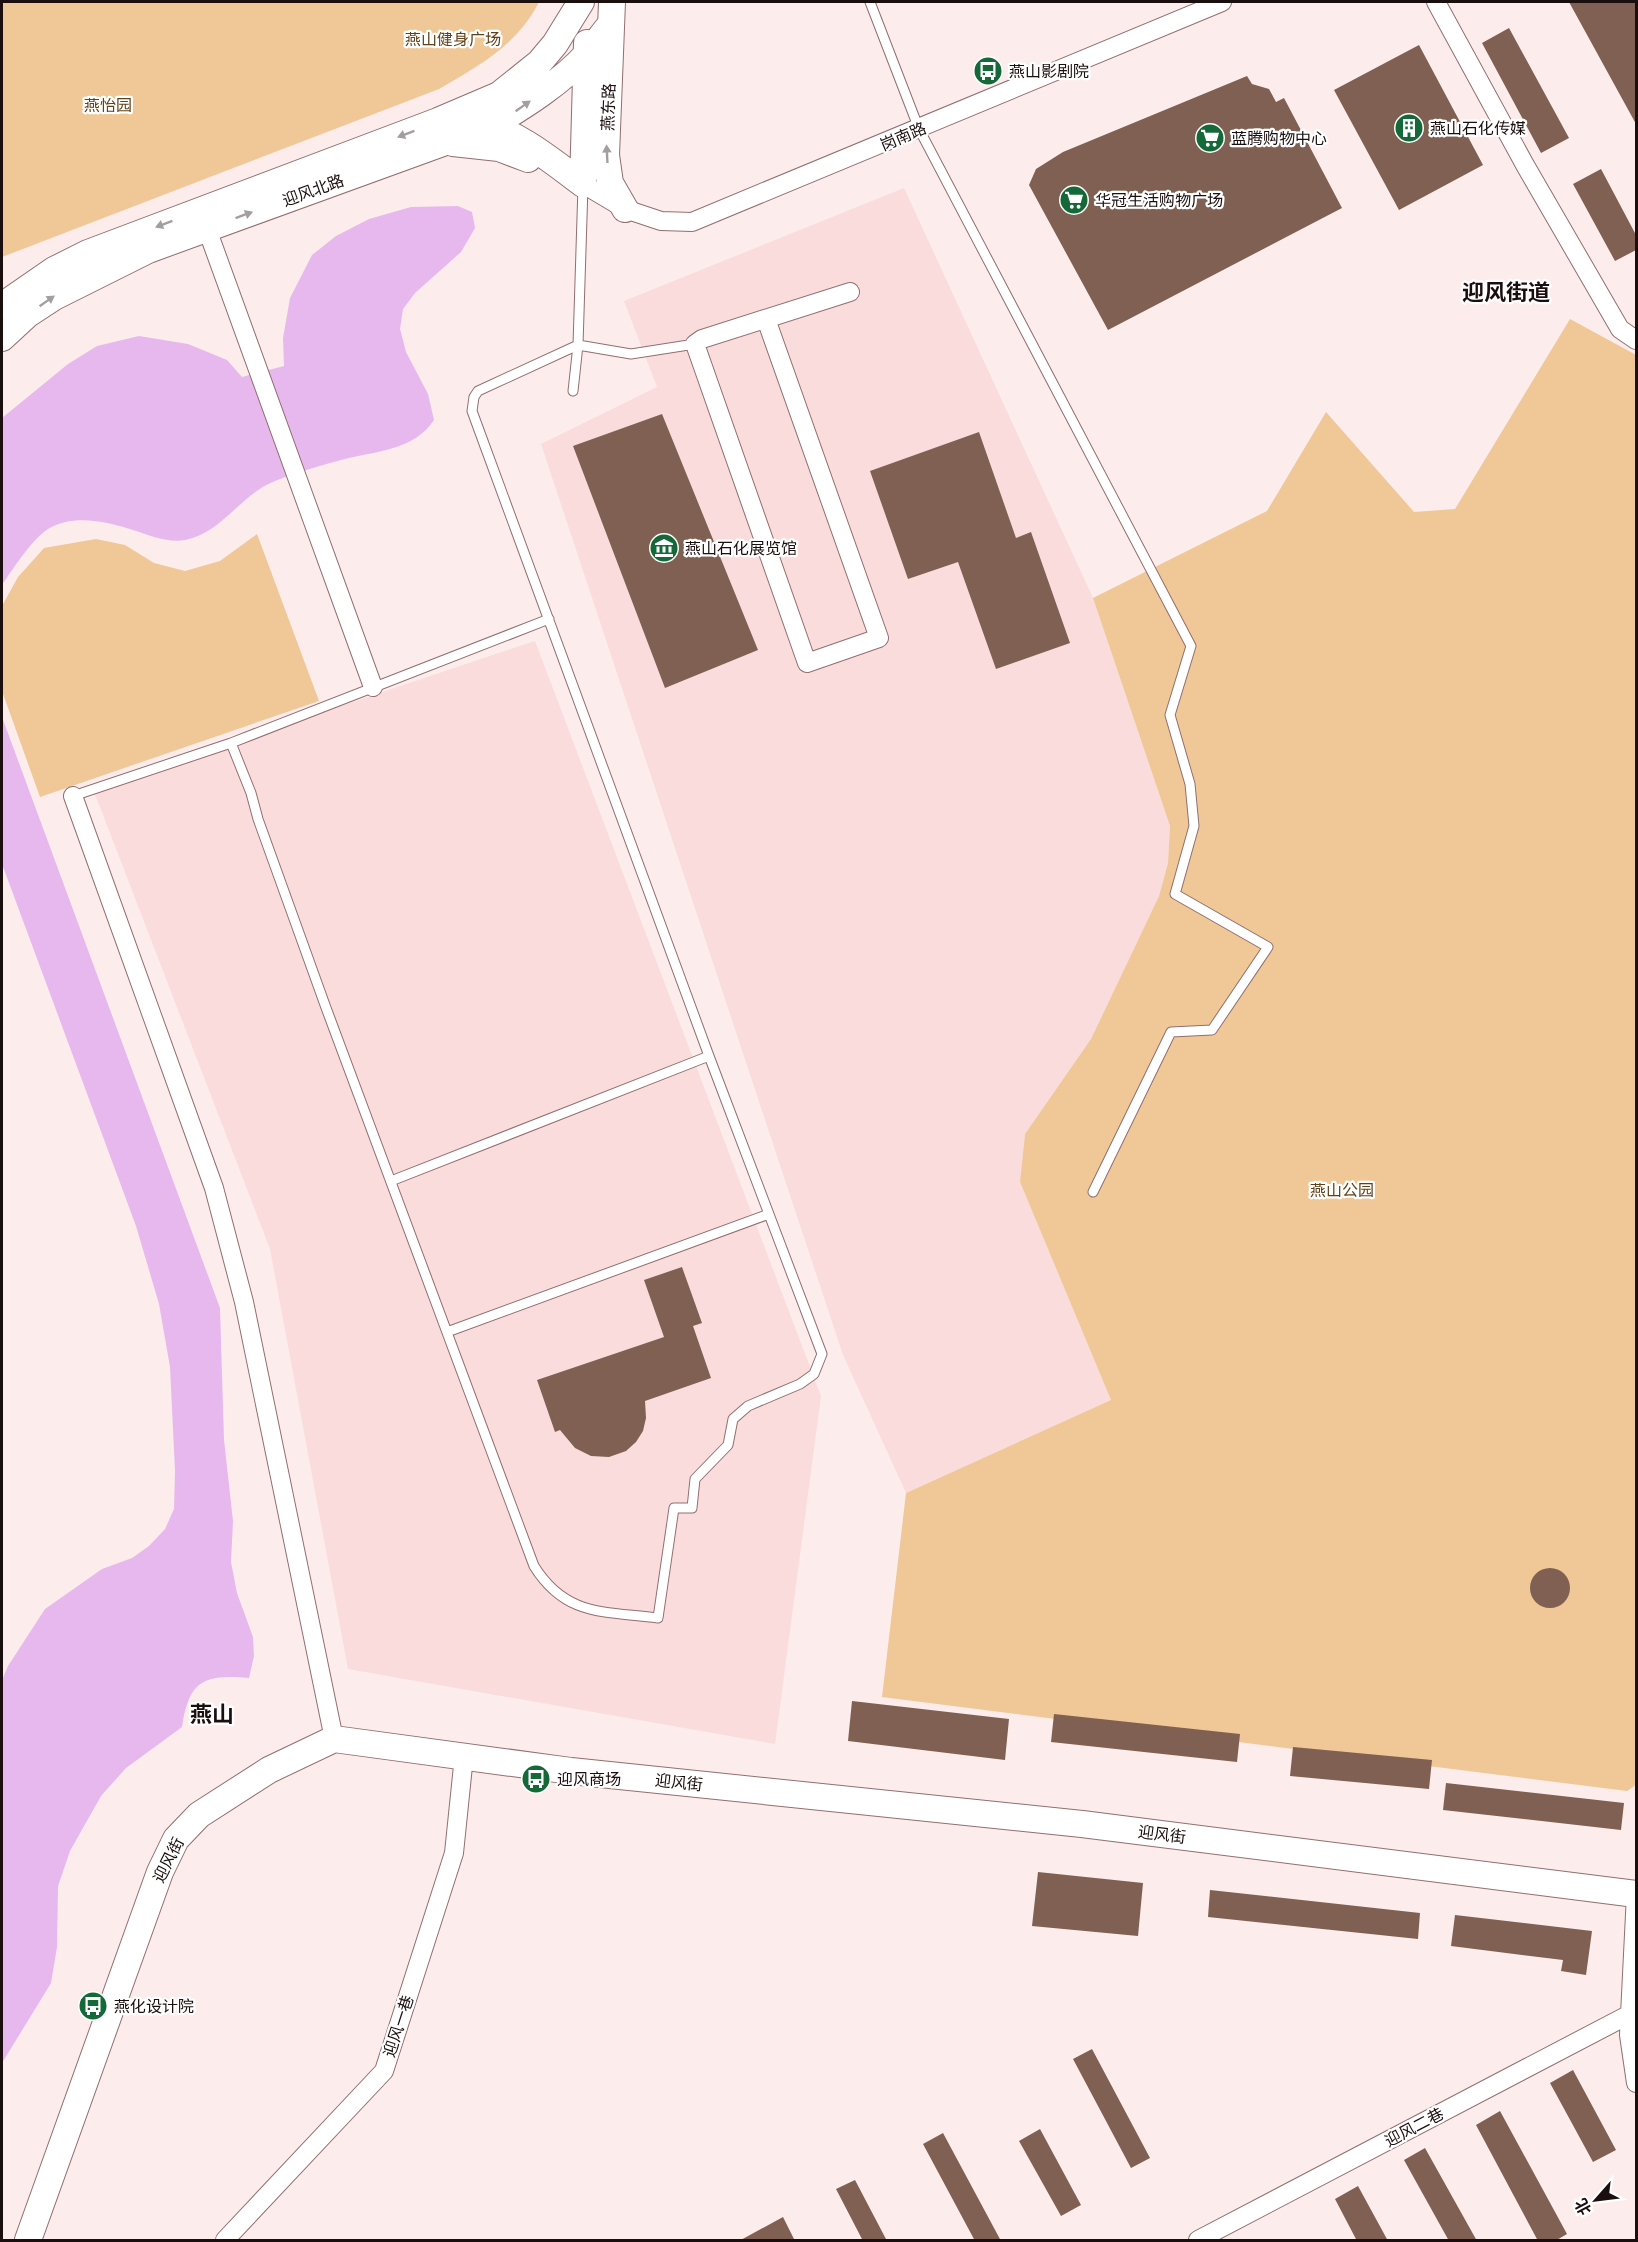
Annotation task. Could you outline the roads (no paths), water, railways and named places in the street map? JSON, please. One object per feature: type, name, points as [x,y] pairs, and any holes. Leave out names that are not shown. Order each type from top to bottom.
[{"type":"street","points":[[2,306],[54,270],[88,253],[442,132],[520,80],[539,63],[555,44],[581,2]]},
{"type":"street","name":"燕东路","points":[[583,184],[589,2]]},
{"type":"street","name":"岗南路","points":[[583,184],[625,208],[661,221],[692,222],[1221,2]]},
{"type":"street","points":[[1436,2],[1525,165],[1620,329],[1636,340]]},
{"type":"street","name":"迎风北路","points":[[2,338],[28,314],[54,297],[148,250],[207,229],[442,132],[492,125],[545,91],[587,54],[611,13]]},
{"type":"street","name":"燕东路","points":[[611,13],[606,155],[610,183],[625,208]]},
{"type":"street","points":[[492,125],[524,142],[583,184]]},
{"type":"street","points":[[442,132],[472,143],[499,148],[583,184]]},
{"type":"street","points":[[207,229],[373,687]]},
{"type":"street","points":[[766,319],[879,638],[807,663],[695,344],[702,339],[850,292]]},
{"type":"street","points":[[73,796],[214,1188],[244,1302],[334,1738]]},
{"type":"street","name":"迎风街","points":[[28,2241],[160,1872],[176,1839],[199,1815],[269,1770],[334,1738],[571,1771],[1082,1824],[1636,1894]]},
{"type":"street","name":"迎风一巷","points":[[225,2241],[384,2071],[454,1853],[464,1756]]},
{"type":"street","points":[[1636,1894],[1629,2035],[1636,2083]]},
{"type":"street","name":"迎风二巷","points":[[1198,2241],[1630,2014]]},
{"type":"lane","points":[[870,2],[919,129],[1191,646],[1170,715],[1190,784],[1194,826],[1175,894],[1268,947],[1212,1030],[1171,1032],[1093,1192]]},
{"type":"lane","points":[[573,392],[578,345],[583,184]]},
{"type":"lane","points":[[231,743],[251,793],[289,907],[534,1566],[545,1583],[563,1600],[583,1609],[658,1618],[674,1508],[692,1508],[695,1479],[728,1445],[733,1419],[748,1406],[800,1384],[814,1374],[822,1354],[709,1056],[472,411],[478,391],[578,345],[631,354],[695,344]]},
{"type":"lane","points":[[73,796],[231,743],[549,619]]},
{"type":"lane","points":[[391,1181],[709,1056]]},
{"type":"lane","points":[[447,1332],[770,1214]]},
{"type":"place","name":"燕山影剧院","points":[[988,71]]},
{"type":"place","name":"燕山石化传媒","points":[[1409,128]]},
{"type":"place","name":"蓝腾购物中心","points":[[1210,138]]},
{"type":"place","name":"华冠生活购物广场","points":[[1074,200]]},
{"type":"place","name":"燕山石化展览馆","points":[[664,548]]},
{"type":"place","name":"迎风商场","points":[[536,1779]]},
{"type":"place","name":"燕化设计院","points":[[93,2006]]},
{"type":"district","name":"迎风街道","points":[[1506,292]]},
{"type":"district","name":"燕山","points":[[212,1714]]},
{"type":"park label","name":"燕山健身广场","points":[[453,39]]},
{"type":"park label","name":"燕怡园","points":[[108,105]]},
{"type":"park label","name":"燕山公园","points":[[1342,1190]]}]
